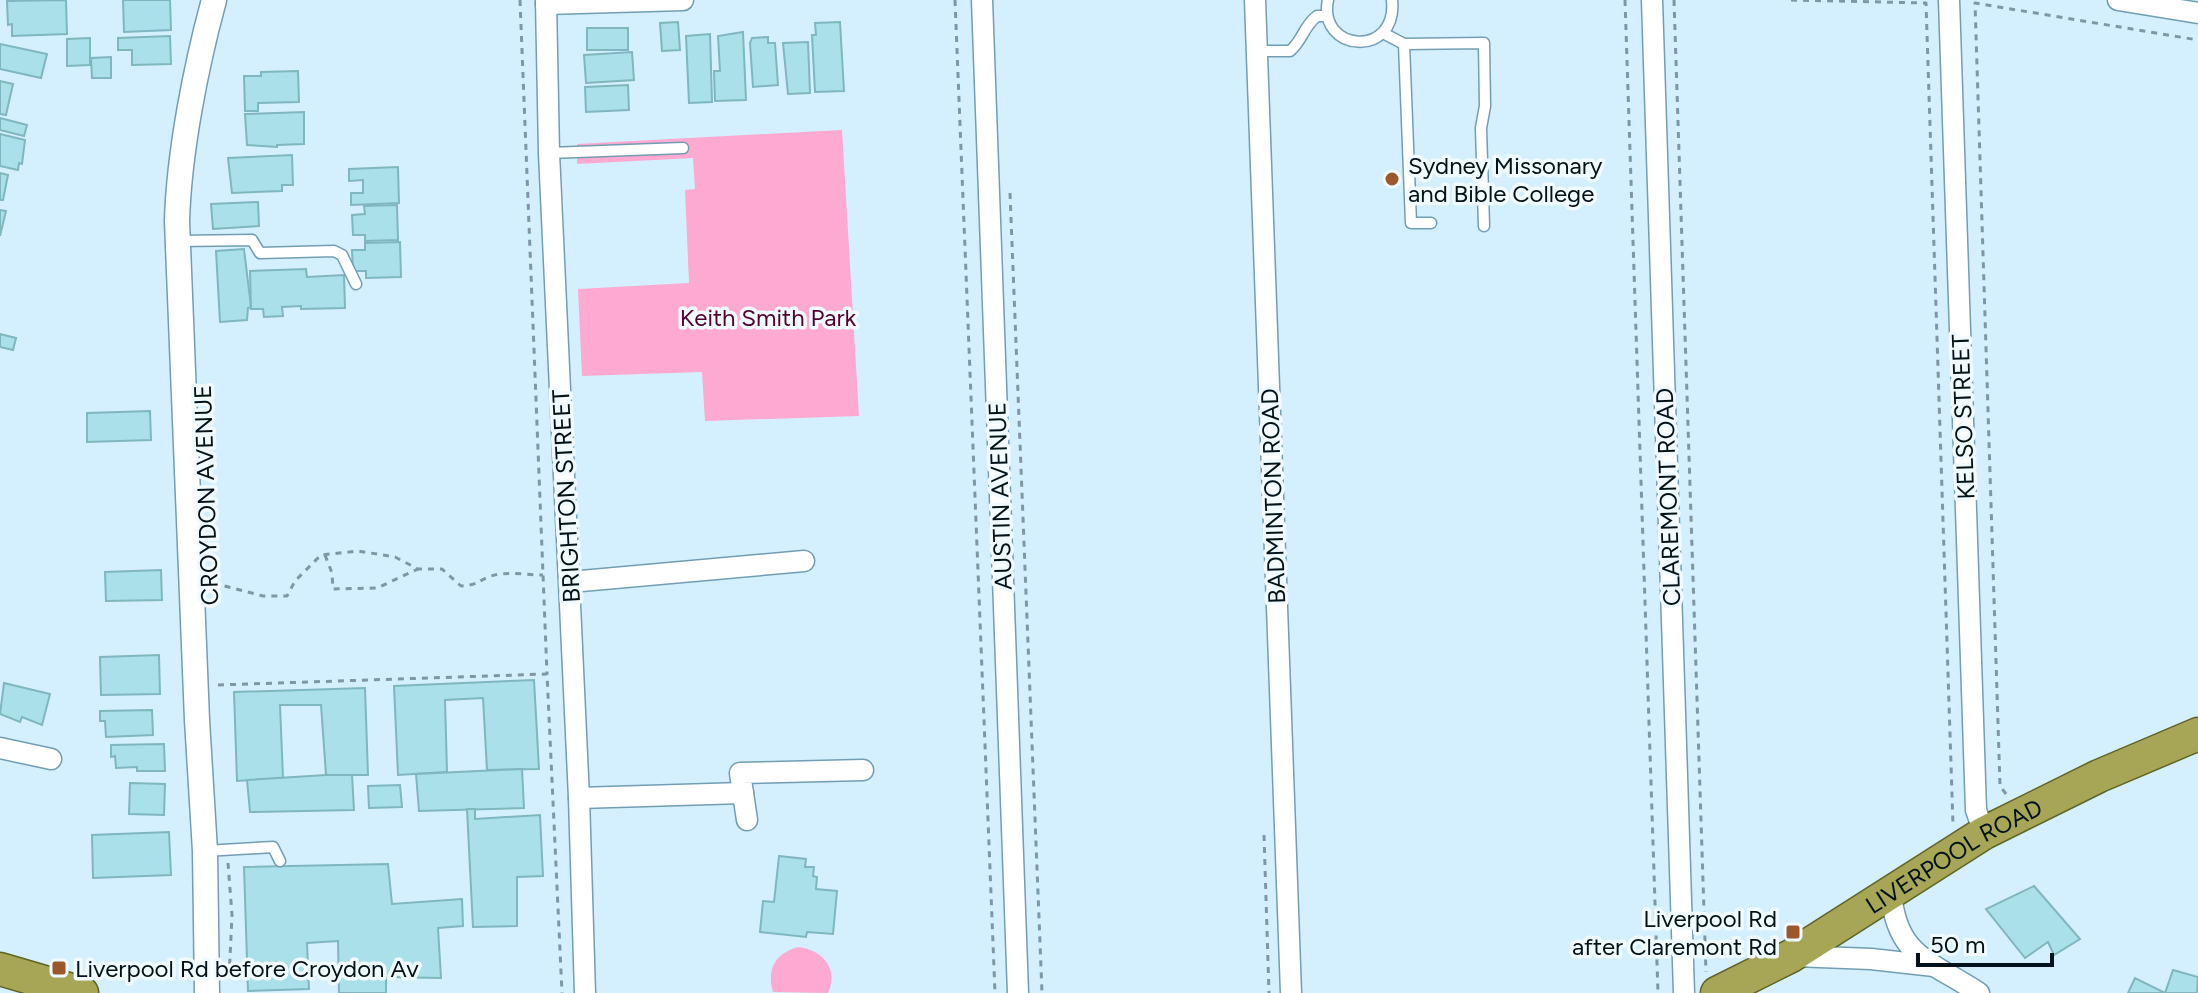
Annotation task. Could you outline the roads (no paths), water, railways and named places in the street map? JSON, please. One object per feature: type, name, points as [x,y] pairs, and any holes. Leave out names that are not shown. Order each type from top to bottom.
[{"type":"highway","name":"LIVERPOOL ROAD","points":[[1712,982],[1791,956],[1984,833],[2099,776],[2198,734]]},
{"type":"highway","points":[[0,969],[82,993]]},
{"type":"street","name":"CROYDON AVENUE","points":[[207,993],[216,850],[197,720],[177,241],[178,195],[195,87],[214,0]]},
{"type":"street","points":[[546,2],[683,0]]},
{"type":"street","name":"AUSTIN AVENUE","points":[[982,0],[1018,993]]},
{"type":"street","name":"BADMINTON ROAD","points":[[1255,0],[1291,993]]},
{"type":"street","name":"CLAREMONT ROAD","points":[[1652,0],[1684,993]]},
{"type":"street","name":"KELSO STREET","points":[[1949,0],[1976,810],[1984,833]]},
{"type":"street","points":[[2118,0],[2198,13]]},
{"type":"street","name":"BRIGHTON STREET","points":[[546,2],[549,153],[570,582],[585,993]]},
{"type":"street","points":[[570,582],[804,561]]},
{"type":"street","points":[[0,748],[51,759]]},
{"type":"street","points":[[747,820],[740,773],[863,770]]},
{"type":"street","points":[[579,798],[743,793]]},
{"type":"street","points":[[1891,892],[1892,912],[1900,935],[1934,966],[1979,993]]},
{"type":"street","points":[[1791,956],[1871,959],[1934,966]]},
{"type":"lane","points":[[1328,0],[1327,16],[1338,34],[1351,41],[1364,42],[1383,33],[1393,12],[1392,0]]},
{"type":"lane","points":[[1257,51],[1290,51],[1297,45],[1305,25],[1317,16],[1327,16]]},
{"type":"lane","points":[[1383,33],[1404,44],[1484,43],[1485,106],[1481,128],[1484,226]]},
{"type":"lane","points":[[1404,44],[1411,223],[1431,223]]},
{"type":"lane","points":[[549,153],[683,148]]},
{"type":"lane","points":[[177,241],[252,240],[260,253],[334,251],[342,255],[356,284]]},
{"type":"lane","points":[[216,850],[273,847],[280,861]]},
{"type":"place","name":"Sydney Missonary and Bible College","points":[[1392,179]]},
{"type":"place","name":"Liverpool Rd after Claremont Rd","points":[[1793,932]]},
{"type":"place","name":"Liverpool Rd before Croydon Av","points":[[59,968]]},
{"type":"park label","name":"Keith Smith Park","points":[[768,317]]}]
